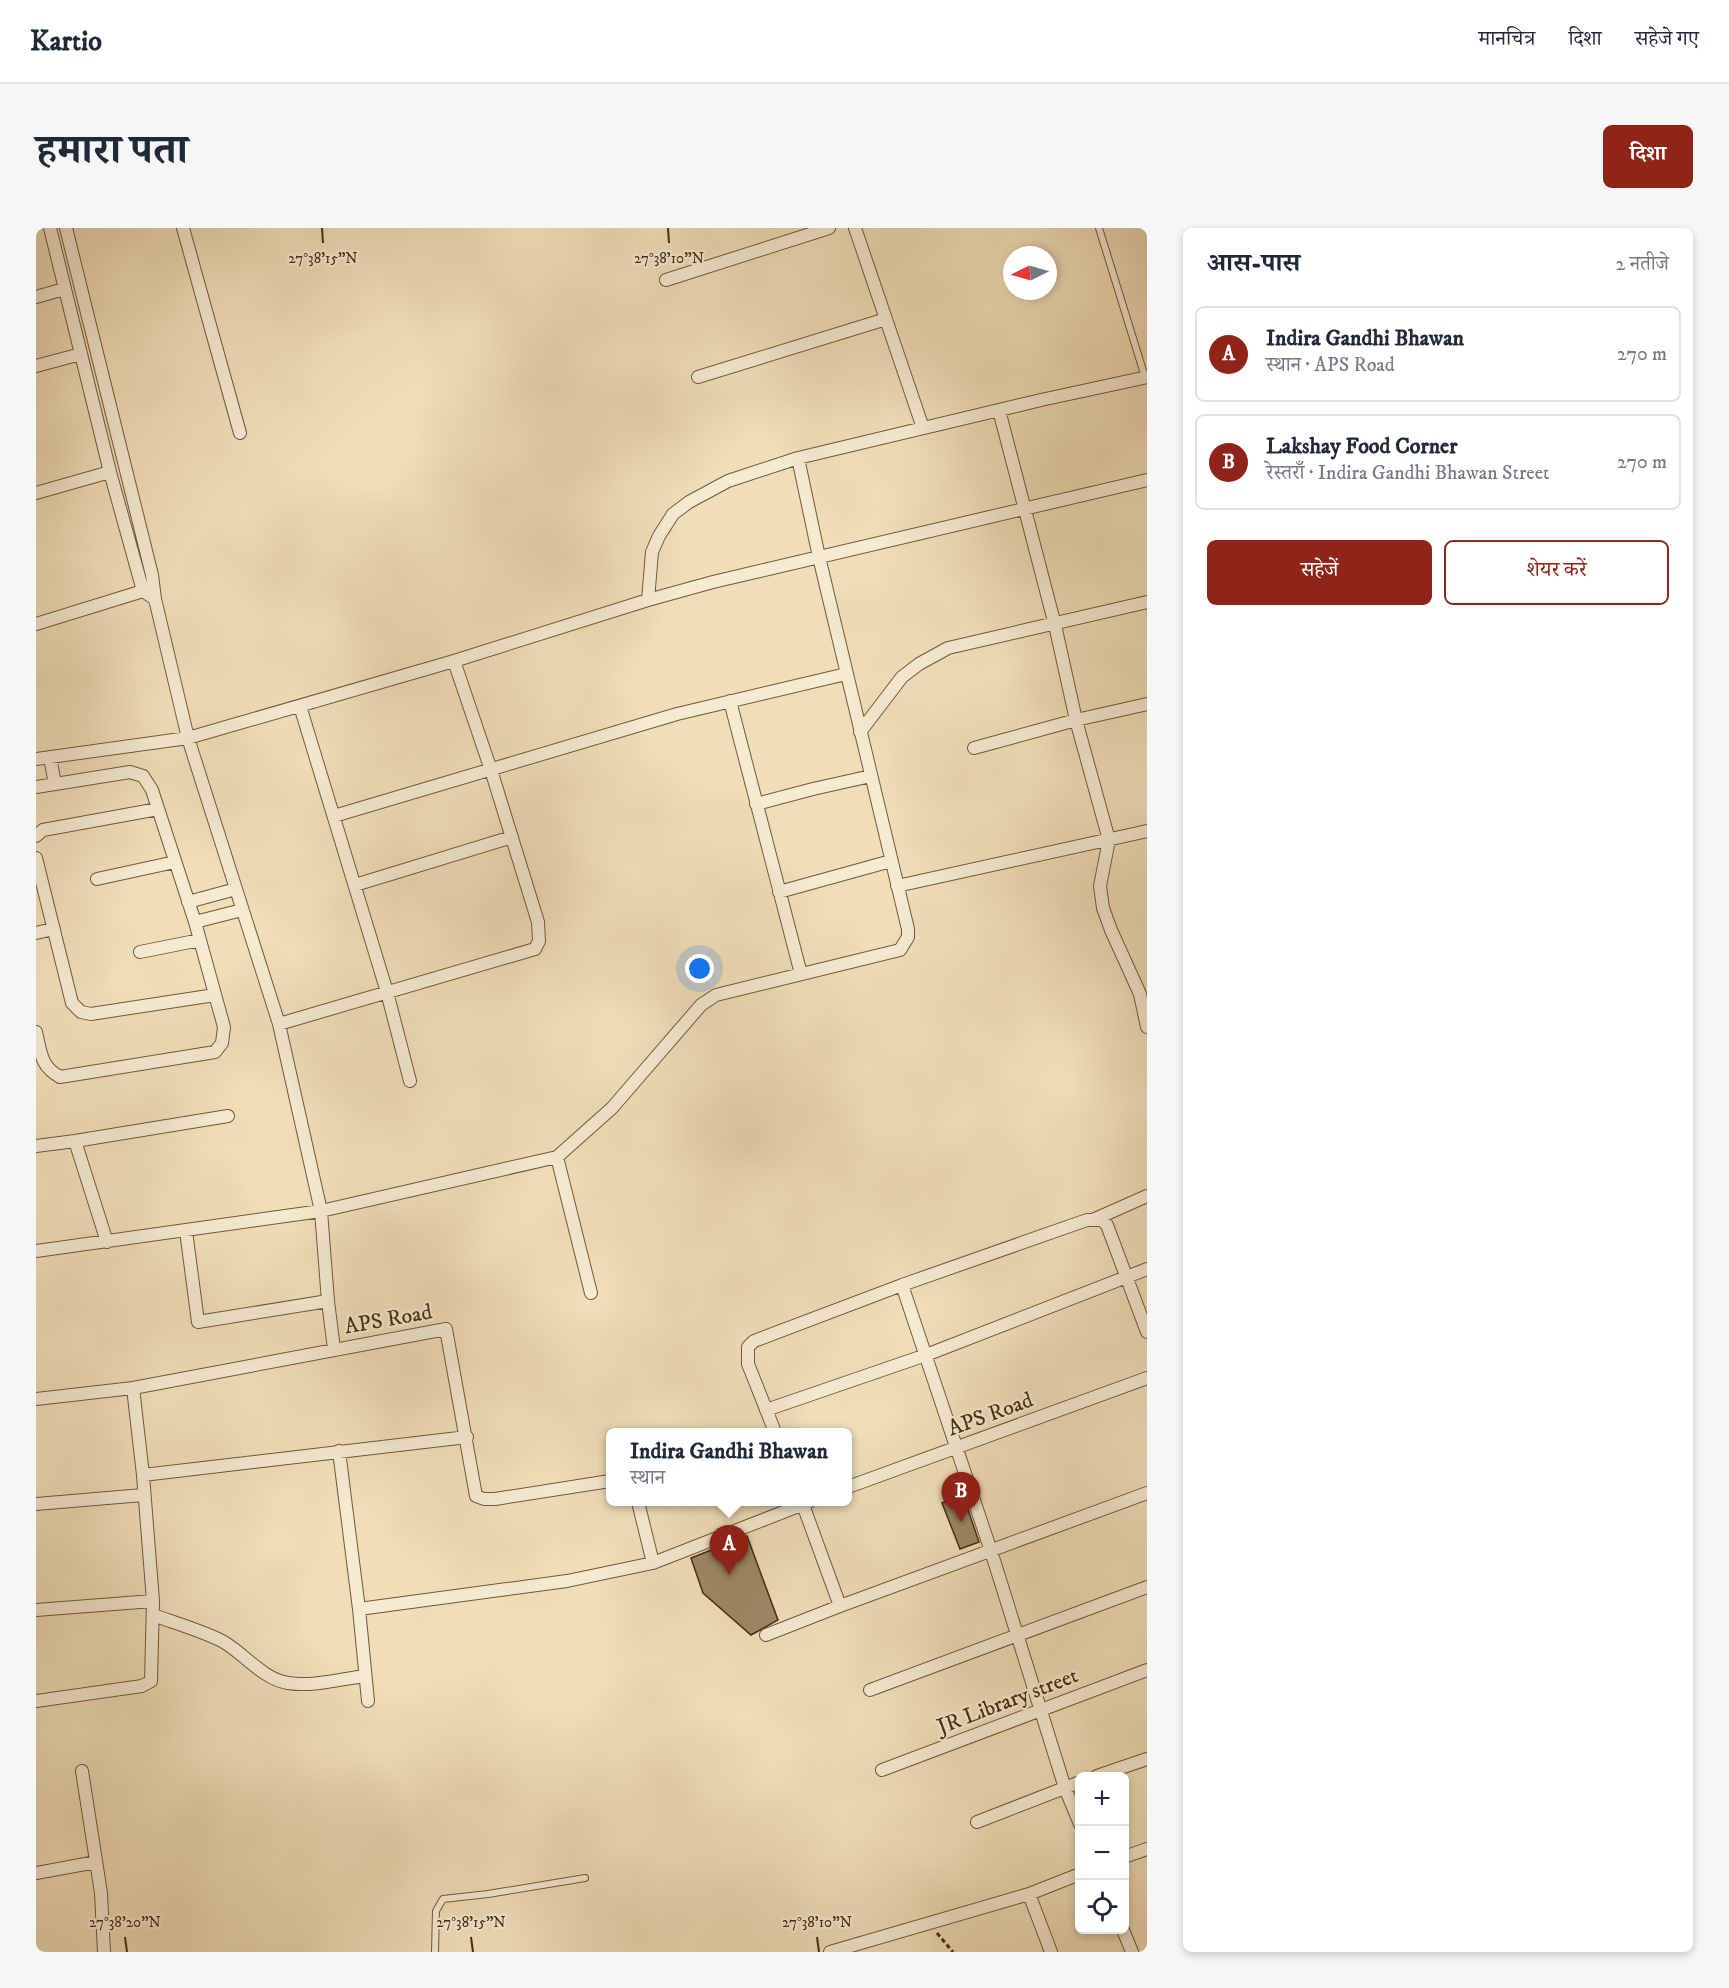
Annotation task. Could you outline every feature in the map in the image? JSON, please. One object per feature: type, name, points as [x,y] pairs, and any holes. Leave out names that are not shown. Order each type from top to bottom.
[{"type":"street","points":[[50,228],[110,471],[143,591],[155,599]]},
{"type":"street","points":[[66,228],[152,575],[155,599],[188,738],[279,1024],[321,1211],[334,1349]]},
{"type":"street","points":[[183,228],[240,433]]},
{"type":"street","points":[[666,280],[829,228]]},
{"type":"street","points":[[855,228],[923,428]]},
{"type":"street","points":[[36,297],[64,289]]},
{"type":"street","points":[[698,377],[886,319]]},
{"type":"street","points":[[36,366],[81,354]]},
{"type":"street","points":[[648,600],[652,552],[673,514],[689,502],[728,481],[798,458],[1146,377]]},
{"type":"street","points":[[999,410],[1026,508],[1076,720],[1109,840],[1100,886],[1103,908],[1140,994],[1147,1027]]},
{"type":"street","points":[[36,1251],[321,1211],[557,1157],[612,1108],[701,1005],[716,995],[900,950],[908,937],[908,929],[846,674],[798,458]]},
{"type":"street","points":[[36,493],[110,471]]},
{"type":"street","points":[[36,759],[188,738],[454,661],[713,582],[1147,480]]},
{"type":"street","points":[[36,624],[143,591]]},
{"type":"street","points":[[861,732],[902,677],[948,648],[1147,602]]},
{"type":"street","points":[[279,1024],[535,949],[538,941],[538,922],[491,770],[454,661]]},
{"type":"street","points":[[334,816],[677,714],[846,674]]},
{"type":"street","points":[[730,701],[801,975]]},
{"type":"street","points":[[974,748],[1076,720],[1147,704]]},
{"type":"street","points":[[300,706],[387,992],[410,1082]]},
{"type":"street","points":[[50,757],[55,784]]},
{"type":"street","points":[[36,787],[130,772],[142,776],[152,790],[176,862],[224,1027],[222,1043],[214,1052],[60,1077],[50,1072],[44,1064],[36,1032]]},
{"type":"street","points":[[756,804],[871,776]]},
{"type":"street","points":[[36,836],[43,830],[158,809]]},
{"type":"street","points":[[897,886],[1147,831]]},
{"type":"street","points":[[355,885],[512,837]]},
{"type":"street","points":[[36,858],[72,1004],[81,1012],[91,1014],[215,995]]},
{"type":"street","points":[[779,892],[891,861]]},
{"type":"street","points":[[97,879],[176,862]]},
{"type":"street","points":[[188,902],[236,889]]},
{"type":"street","points":[[195,922],[242,910]]},
{"type":"street","points":[[36,933],[54,929]]},
{"type":"street","points":[[140,952],[200,940]]},
{"type":"street","points":[[36,1146],[228,1116]]},
{"type":"street","points":[[75,1141],[107,1242]]},
{"type":"street","points":[[557,1157],[591,1293]]},
{"type":"street","points":[[773,1428],[748,1364],[748,1347],[754,1341],[902,1285],[1095,1218],[1147,1196]]},
{"type":"street","points":[[1095,1218],[1107,1225],[1147,1332]]},
{"type":"street","points":[[186,1231],[198,1322],[328,1301]]},
{"type":"street","points":[[766,1410],[926,1356],[1147,1269]]},
{"type":"street","points":[[902,1285],[992,1551],[1040,1710],[1075,1812]]},
{"type":"street","name":"APS Road","points":[[36,1399],[133,1388],[446,1329],[476,1496],[495,1499],[606,1482]]},
{"type":"street","name":"APS Road","points":[[852,1486],[1147,1378]]},
{"type":"street","points":[[36,1701],[142,1686],[151,1681],[153,1601],[143,1475],[133,1388]]},
{"type":"street","points":[[143,1475],[467,1437]]},
{"type":"street","points":[[339,1451],[368,1701]]},
{"type":"street","points":[[766,1635],[1147,1493]]},
{"type":"street","points":[[36,1503],[143,1495]]},
{"type":"street","points":[[639,1506],[653,1563]]},
{"type":"street","points":[[359,1609],[567,1581],[653,1563],[795,1506]]},
{"type":"street","points":[[806,1506],[840,1606]]},
{"type":"street","points":[[870,1690],[1147,1587]]},
{"type":"street","points":[[36,1610],[153,1601]]},
{"type":"street","points":[[153,1615],[219,1640],[234,1648],[271,1677],[285,1683],[301,1684],[366,1676]]},
{"type":"street","name":"JR Library street","points":[[882,1770],[1147,1670]]},
{"type":"street","points":[[1109,1772],[1147,1759]]},
{"type":"street","points":[[82,1771],[100,1893],[104,1952]]},
{"type":"street","points":[[977,1822],[1075,1784]]},
{"type":"street","points":[[1129,1856],[1147,1849]]},
{"type":"street","points":[[36,1873],[96,1862]]},
{"type":"street","points":[[830,1952],[1029,1894],[1075,1876]]},
{"type":"street","points":[[1029,1894],[1051,1952]]},
{"type":"street","points":[[1126,1934],[1132,1952]]},
{"type":"lane","points":[[1099,228],[1146,377]]},
{"type":"lane","points":[[435,1952],[436,1911],[442,1899],[585,1878]]},
{"type":"path","points":[[924,1924],[938,1934],[953,1952]]},
{"type":"building","points":[[963,1495],[979,1542],[960,1549],[942,1503]]},
{"type":"building","points":[[747,1536],[778,1620],[751,1635],[703,1593],[691,1558]]},
{"type":"place","name":"Lakshay Food Corner","points":[[961,1522]]},
{"type":"place","name":"Indira Gandhi Bhawan","points":[[729,1575]]}]
